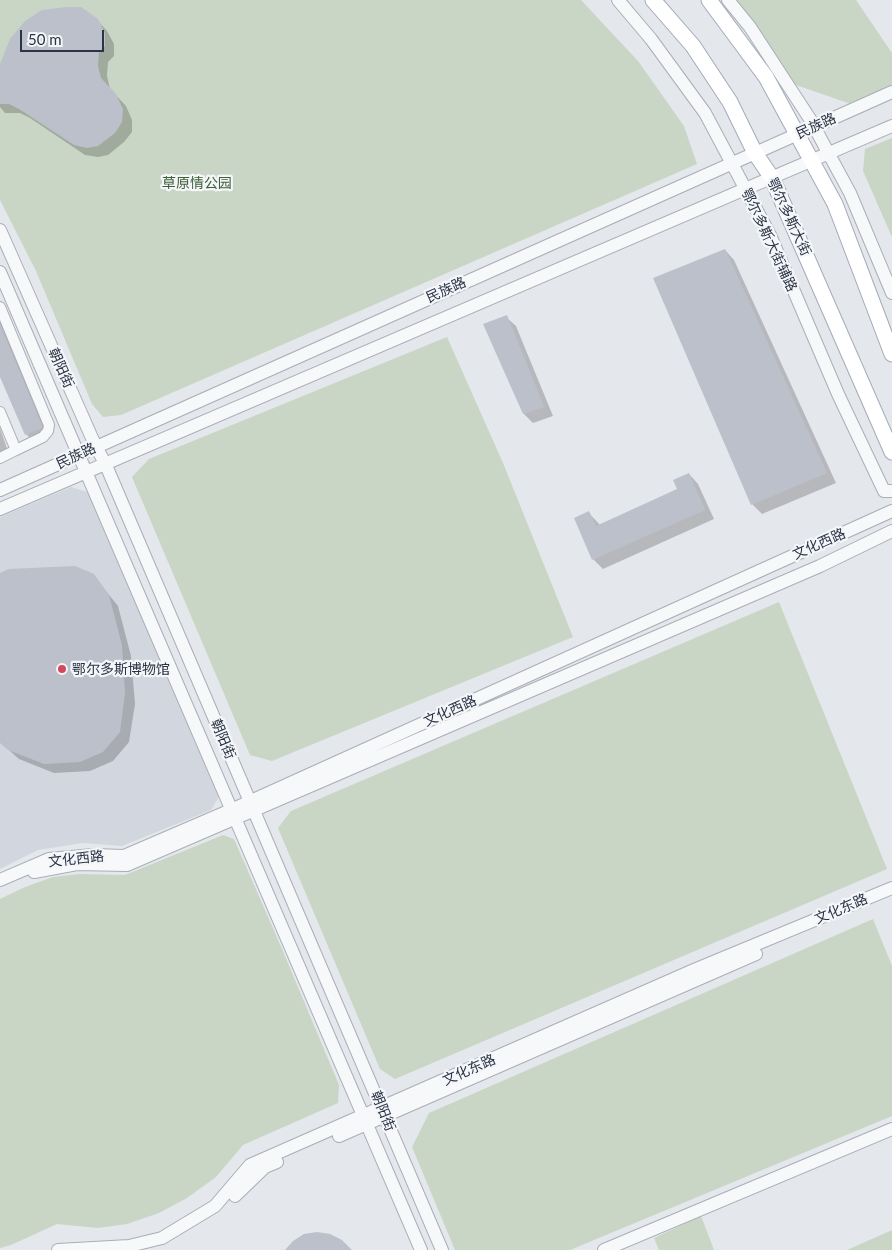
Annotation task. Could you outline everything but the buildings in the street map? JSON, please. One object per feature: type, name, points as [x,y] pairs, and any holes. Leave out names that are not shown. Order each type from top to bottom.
[{"type":"main road","name":"鄂尔多斯大街","points":[[653,0],[693,46],[730,102],[756,153],[772,178],[892,452]]},
{"type":"main road","points":[[709,0],[766,77],[835,204],[892,354]]},
{"type":"street","name":"鄂尔多斯大街辅路","points":[[618,0],[651,39],[705,113],[770,235],[838,394],[884,491],[892,491]]},
{"type":"street","points":[[728,0],[750,26],[814,127],[850,192],[892,293]]},
{"type":"street","name":"民族路","points":[[0,490],[731,162],[756,153],[892,92]]},
{"type":"street","name":"民族路","points":[[0,510],[892,126]]},
{"type":"street","name":"朝阳街","points":[[0,230],[96,447],[106,463],[442,1250]]},
{"type":"street","name":"朝阳街","points":[[0,272],[421,1250]]},
{"type":"street","points":[[0,307],[49,425],[43,437],[0,458]]},
{"type":"street","points":[[0,412],[16,450]]},
{"type":"street","name":"文化西路","points":[[0,888],[17,878],[42,869],[77,864],[127,865],[252,805],[892,511]]},
{"type":"street","name":"文化西路","points":[[252,805],[802,574],[892,532]]},
{"type":"street","name":"文化西路","points":[[0,880],[49,859],[93,855],[124,856],[233,814]]},
{"type":"street","name":"文化东路","points":[[384,1112],[694,970],[892,888]]},
{"type":"street","name":"文化东路","points":[[58,1250],[129,1246],[162,1238],[215,1206],[250,1165],[365,1120],[892,897]]},
{"type":"street","name":"文化东路","points":[[149,1250],[182,1236],[211,1218],[264,1167],[365,1120]]},
{"type":"street","points":[[604,1250],[892,1129]]},
{"type":"shaded area","points":[[71,487],[91,493],[219,797],[211,810],[122,846],[83,843],[38,850],[0,869],[0,517]]},
{"type":"green space","name":"草原情公园","points":[[0,0],[581,0],[638,61],[684,126],[697,164],[121,415],[103,417],[92,404],[36,271],[0,200]]},
{"type":"green space","points":[[736,0],[856,0],[892,53],[892,87],[854,105],[793,84]]},
{"type":"green space","points":[[892,138],[892,237],[863,171],[865,149]]},
{"type":"green space","points":[[447,337],[503,463],[573,637],[272,761],[250,755],[132,477],[149,459]]},
{"type":"green space","points":[[779,602],[887,869],[395,1079],[380,1069],[278,828],[291,811]]},
{"type":"green space","points":[[223,835],[234,839],[282,949],[339,1085],[338,1103],[243,1145],[216,1177],[187,1198],[159,1213],[127,1224],[98,1228],[57,1224],[11,1245],[0,1248],[0,899],[53,877],[79,874],[125,875]]},
{"type":"green space","points":[[873,919],[892,966],[892,1116],[570,1250],[455,1250],[412,1147],[429,1113]]},
{"type":"green space","points":[[701,1216],[714,1250],[659,1250],[654,1238]]},
{"type":"green space","points":[[892,1230],[892,1250],[847,1250]]},
{"type":"place","name":"鄂尔多斯博物馆","points":[[62,669]]}]
